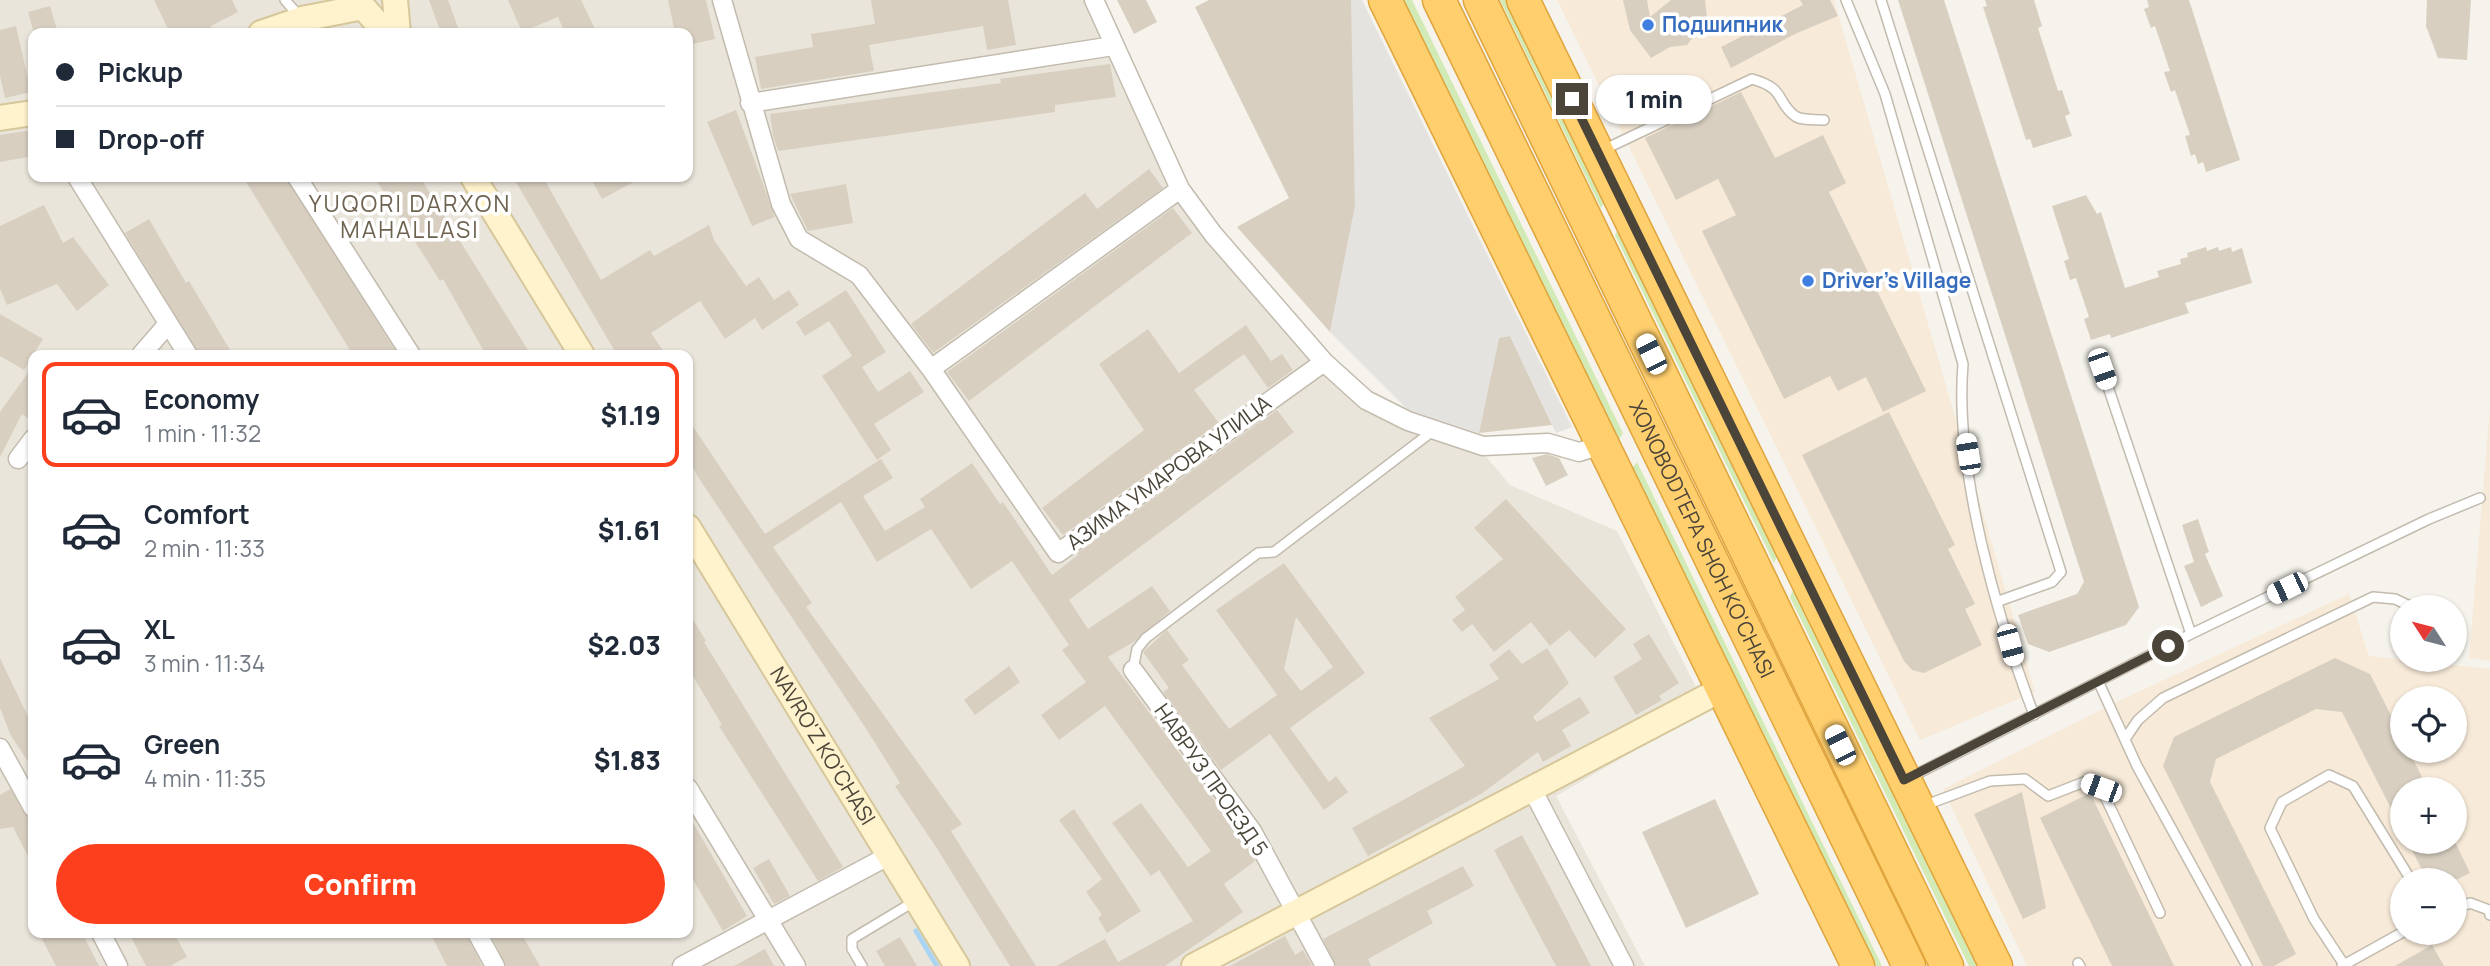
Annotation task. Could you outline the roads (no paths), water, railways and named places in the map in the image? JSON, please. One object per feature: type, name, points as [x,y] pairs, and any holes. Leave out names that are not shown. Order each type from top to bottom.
[{"type":"highway","points":[[1385,0],[1858,966]]},
{"type":"highway","name":"XONOBODTEPA SHOH KO'CHASI","points":[[1439,0],[1907,961]]},
{"type":"highway","name":"XONOBODTEPA SHOH KO'CHASI","points":[[1480,0],[1941,954]]},
{"type":"highway","points":[[1524,0],[1996,966]]},
{"type":"highway","points":[[1604,256],[1615,187]]},
{"type":"highway","points":[[1618,477],[1640,414]]},
{"type":"highway","points":[[1781,623],[1789,544]]},
{"type":"highway","points":[[1907,961],[1941,954]]},
{"type":"street","points":[[395,0],[398,28]]},
{"type":"street","name":"АЗИМА УМАРОВА УЛИЦА","points":[[722,0],[781,204],[800,239],[859,275],[931,369],[1058,553],[1324,362]]},
{"type":"street","points":[[1094,0],[1180,189],[1213,234],[1324,362],[1387,413],[1483,446],[1548,443],[1579,452],[1602,445]]},
{"type":"street","points":[[276,28],[302,19],[373,3],[384,28]]},
{"type":"street","points":[[750,103],[1113,46]]},
{"type":"street","points":[[0,118],[28,114]]},
{"type":"street","points":[[79,182],[184,350]]},
{"type":"street","points":[[300,182],[408,350]]},
{"type":"street","points":[[475,182],[579,350]]},
{"type":"street","points":[[931,369],[1180,189]]},
{"type":"street","points":[[145,350],[167,326]]},
{"type":"street","points":[[18,459],[28,446]]},
{"type":"street","name":"NAVRO'Z KO'CHASI","points":[[693,535],[957,966]]},
{"type":"street","name":"НАВРУЗ ПРОЕЗД 5","points":[[1133,670],[1252,831],[1325,966]]},
{"type":"street","points":[[1194,966],[1296,910],[1722,690]]},
{"type":"street","points":[[0,748],[28,799]]},
{"type":"street","points":[[1532,789],[1624,966]]},
{"type":"street","points":[[693,796],[796,966]]},
{"type":"street","points":[[682,966],[890,855]]},
{"type":"street","points":[[104,938],[118,966]]},
{"type":"street","points":[[480,938],[495,966]]},
{"type":"lane","points":[[285,0],[302,19]]},
{"type":"lane","points":[[1846,0],[1885,94],[1963,364],[1962,416],[1979,531],[2016,667],[2035,715]]},
{"type":"lane","points":[[1881,0],[2061,572],[2052,582],[1998,601]]},
{"type":"lane","points":[[1598,153],[1752,79],[1768,84],[1780,93],[1793,115],[1802,119],[1824,120]]},
{"type":"lane","points":[[2102,369],[2191,634]]},
{"type":"lane","points":[[1133,670],[1137,649],[1146,638],[1258,553],[1274,552],[1434,430]]},
{"type":"lane","points":[[1904,780],[2191,634],[2429,519],[2480,498]]},
{"type":"lane","points":[[2125,739],[2138,720],[2163,698],[2362,601],[2372,597],[2390,599]]},
{"type":"lane","points":[[2099,683],[2125,739],[2247,966]]},
{"type":"lane","points":[[2390,939],[2343,965],[2314,919],[2270,828],[2282,802],[2329,775],[2353,786],[2404,868]]},
{"type":"lane","points":[[1918,809],[1936,799],[1990,781],[2025,779],[2048,796],[2084,782],[2101,788],[2160,914]]},
{"type":"lane","points":[[862,966],[852,949],[852,939],[917,900]]},
{"type":"lane","points":[[2467,904],[2489,910],[2490,915]]},
{"type":"waterway","points":[[916,931],[937,966]]},
{"type":"place","name":"Подшипник","points":[[1648,25]]},
{"type":"place","name":"Driver's Village","points":[[1808,281]]},
{"type":"district","name":"YUQORI DARXON MAHALLASI","points":[[410,217]]}]
